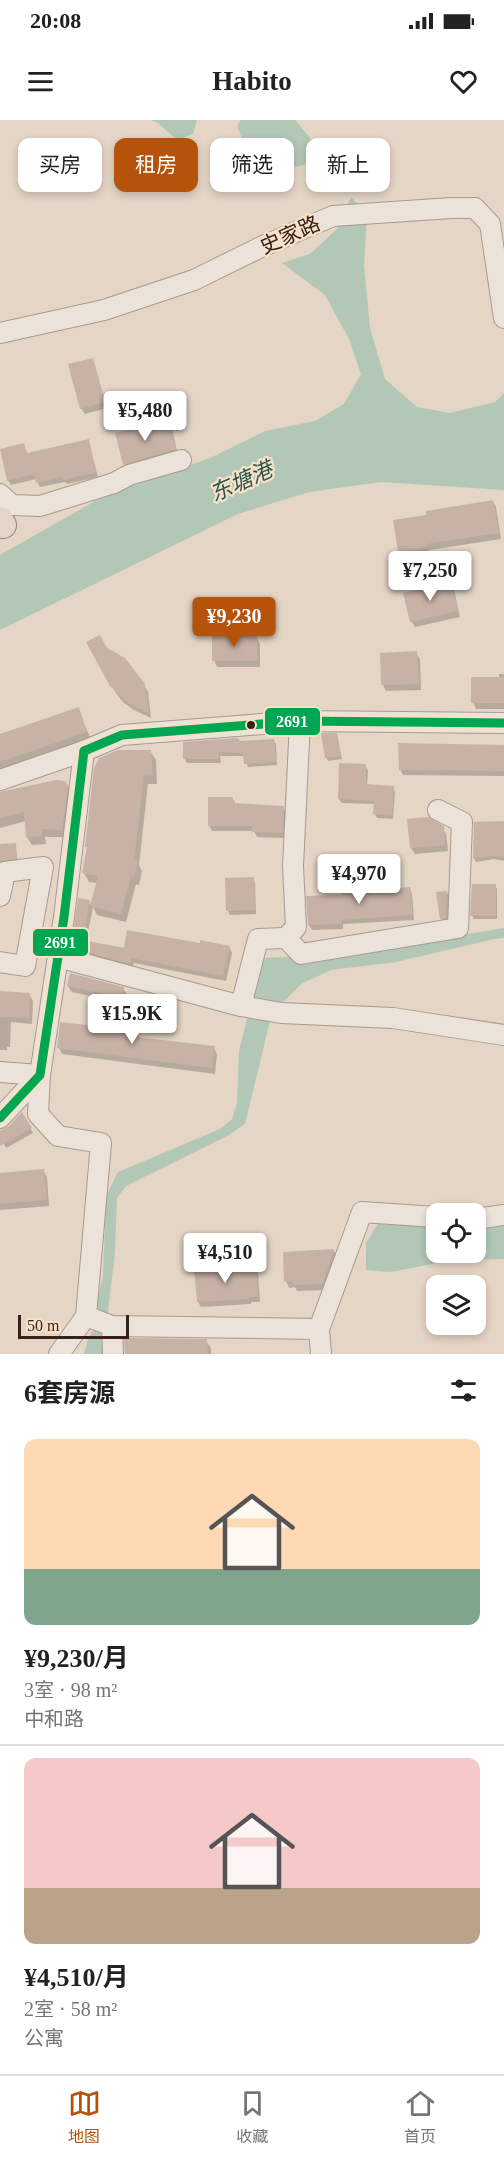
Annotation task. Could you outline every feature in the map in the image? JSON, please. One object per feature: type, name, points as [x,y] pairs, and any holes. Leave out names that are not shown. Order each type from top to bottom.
[{"type":"street","name":"史家路","points":[[0,333],[104,310],[194,280],[263,246],[333,216],[451,208],[475,208],[490,224],[504,318]]},
{"type":"street","points":[[0,494],[12,505],[40,506],[114,483],[129,475],[181,460]]},
{"type":"street","points":[[0,780],[84,751],[122,735],[300,721],[504,723]]},
{"type":"street","points":[[241,1006],[258,939],[286,938],[296,927],[293,866],[300,721]]},
{"type":"street","points":[[84,751],[64,917],[40,1075],[38,1114],[58,1136],[101,1143],[99,1321],[113,1354]]},
{"type":"street","points":[[286,938],[302,954],[458,928],[462,822],[438,810]]},
{"type":"street","points":[[0,896],[5,872],[44,867],[25,966],[0,962]]},
{"type":"street","points":[[35,911],[64,917]]},
{"type":"street","points":[[58,957],[241,1006],[281,1013],[393,1018],[504,1035]]},
{"type":"street","points":[[0,1072],[40,1075]]},
{"type":"street","points":[[0,1118],[40,1075]]},
{"type":"street","points":[[321,1354],[318,1329],[362,1212],[426,1216]]},
{"type":"street","points":[[486,1218],[504,1215]]},
{"type":"street","points":[[58,1354],[99,1321],[318,1329]]},
{"type":"water","points":[[151,120],[197,120],[193,134],[182,138],[175,138],[158,123]]},
{"type":"water","points":[[241,120],[295,120],[310,138],[306,138],[306,164],[294,167],[294,138],[242,138],[237,126]]},
{"type":"water","name":"东塘港","points":[[351,197],[367,213],[364,266],[370,328],[385,379],[417,407],[450,413],[495,402],[504,393],[504,490],[381,482],[309,492],[238,514],[0,630],[0,555],[104,496],[210,458],[265,431],[315,421],[344,404],[361,374],[349,339],[325,295],[282,263],[310,254],[338,228]]},
{"type":"water","points":[[504,928],[504,938],[396,962],[331,970],[301,984],[272,1013],[245,1124],[227,1136],[126,1186],[117,1198],[115,1251],[108,1312],[103,1333],[106,1354],[84,1354],[89,1336],[94,1330],[95,1309],[103,1277],[106,1196],[118,1172],[220,1129],[232,1119],[237,1103],[239,1051],[262,958],[353,951]]},
{"type":"water","points":[[378,1224],[426,1226],[426,1263],[438,1263],[390,1272],[366,1270],[366,1243]]},
{"type":"water","points":[[504,1225],[504,1259],[486,1259],[486,1228]]},
{"type":"building","points":[[93,358],[105,402],[80,409],[68,364]]},
{"type":"building","points":[[169,421],[176,449],[123,465],[115,433]]},
{"type":"building","points":[[89,439],[96,472],[63,480],[62,477],[36,483],[34,474],[7,481],[0,449],[24,443],[27,453]]},
{"type":"building","points":[[493,500],[499,533],[426,544],[427,547],[398,552],[393,520],[426,515],[426,511]]},
{"type":"building","points":[[451,582],[458,611],[410,622],[403,593]]},
{"type":"building","points":[[100,635],[107,648],[125,658],[145,684],[149,713],[129,704],[110,686],[86,642]]},
{"type":"building","points":[[212,636],[257,636],[257,661],[212,661]]},
{"type":"building","points":[[417,651],[419,684],[381,685],[380,653]]},
{"type":"building","points":[[471,677],[504,677],[504,703],[471,703]]},
{"type":"building","points":[[79,707],[87,732],[0,762],[0,734]]},
{"type":"building","points":[[321,733],[337,733],[341,756],[325,758]]},
{"type":"building","points":[[238,738],[240,741],[274,739],[276,762],[244,764],[243,753],[219,752],[219,759],[183,759],[183,742]]},
{"type":"building","points":[[398,743],[504,745],[504,771],[399,770]]},
{"type":"building","points":[[118,750],[151,750],[153,775],[144,776],[134,860],[138,861],[134,876],[131,876],[121,914],[90,906],[98,876],[82,873],[87,847],[85,847],[94,768],[99,758]]},
{"type":"building","points":[[339,763],[366,764],[366,784],[394,786],[392,816],[373,814],[374,801],[338,799]]},
{"type":"building","points":[[56,780],[65,781],[68,785],[62,830],[42,829],[42,836],[26,837],[24,812],[0,818],[0,792]]},
{"type":"building","points":[[208,797],[233,797],[233,803],[284,806],[283,833],[252,832],[252,826],[208,826]]},
{"type":"building","points":[[428,817],[444,826],[445,845],[410,848],[407,819]]},
{"type":"building","points":[[504,821],[504,857],[473,858],[474,822]]},
{"type":"building","points":[[16,843],[17,858],[0,862],[0,844]]},
{"type":"building","points":[[254,877],[255,910],[226,911],[225,878]]},
{"type":"building","points":[[385,882],[385,889],[410,887],[413,915],[341,920],[341,924],[308,925],[306,896],[341,895],[340,888],[367,888],[367,884]]},
{"type":"building","points":[[472,884],[496,884],[496,916],[470,916]]},
{"type":"building","points":[[447,891],[446,918],[440,919],[436,892]]},
{"type":"building","points":[[78,898],[90,900],[83,940],[124,948],[127,930],[230,946],[223,976],[131,958],[130,964],[71,948]]},
{"type":"building","points":[[70,973],[124,987],[122,998],[67,986]]},
{"type":"building","points":[[0,991],[30,993],[29,1018],[0,1017]]},
{"type":"building","points":[[60,1022],[137,1031],[136,1037],[215,1046],[212,1068],[57,1048]]},
{"type":"building","points":[[22,1112],[32,1128],[0,1146],[0,1130],[8,1127]]},
{"type":"building","points":[[44,1169],[47,1200],[0,1204],[0,1173]]},
{"type":"building","points":[[334,1249],[323,1284],[292,1285],[292,1281],[284,1282],[283,1252]]},
{"type":"building","points":[[223,1265],[224,1270],[256,1267],[258,1297],[197,1302],[194,1267]]},
{"type":"building","points":[[124,1338],[207,1339],[208,1354],[125,1354]]},
{"type":"transit line","name":"2691","points":[[84,751],[122,735],[300,721],[504,723]]},
{"type":"transit line","name":"2691","points":[[0,1118],[40,1075],[64,917],[84,751]]}]
